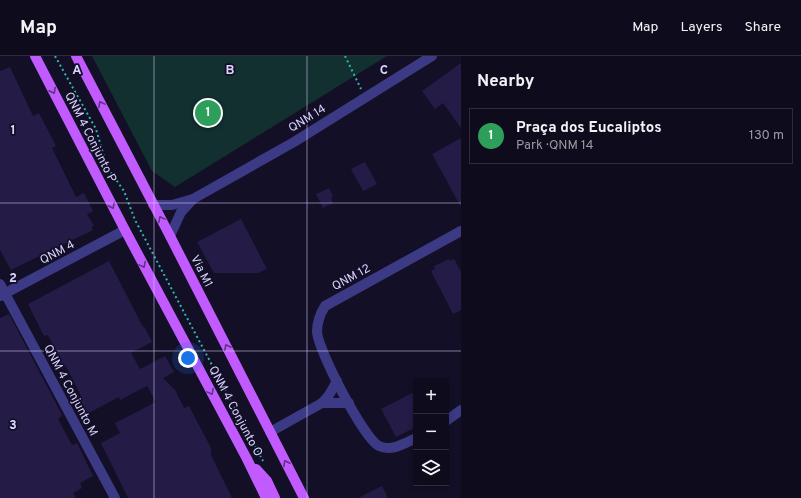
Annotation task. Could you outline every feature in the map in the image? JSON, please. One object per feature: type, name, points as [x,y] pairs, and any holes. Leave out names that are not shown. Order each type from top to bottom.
[{"type":"main road","name":"QNM 4 Conjunto P","points":[[35,56],[125,230]]},
{"type":"main road","name":"Via M1","points":[[76,56],[304,498]]},
{"type":"main road","name":"QNM 4 Conjunto O","points":[[125,230],[247,459],[266,498]]},
{"type":"main road","points":[[247,459],[267,481],[275,498]]},
{"type":"street","name":"QNM 14","points":[[153,205],[172,205],[194,199],[294,142],[432,56]]},
{"type":"street","name":"QNM 14","points":[[170,236],[181,212],[194,199]]},
{"type":"street","name":"QNM 4","points":[[2,295],[125,230]]},
{"type":"street","name":"QNM 12","points":[[413,439],[395,448],[384,448],[373,442],[360,425],[336,381],[317,334],[318,322],[324,306],[461,231]]},
{"type":"street","name":"QNM 4 Conjunto M","points":[[0,284],[2,295],[115,498]]},
{"type":"street","points":[[270,432],[322,403],[329,395],[336,381]]},
{"type":"street","points":[[322,403],[349,403]]},
{"type":"street","points":[[449,419],[461,410]]},
{"type":"path","points":[[55,56],[96,129],[107,167],[124,191],[135,220],[263,461]]},
{"type":"path","points":[[345,56],[366,97]]},
{"type":"green space","points":[[92,56],[387,56],[175,187],[152,171]]},
{"type":"building","points":[[461,63],[461,128],[443,103],[435,109],[422,91]]},
{"type":"building","points":[[10,67],[33,116],[39,113],[56,146],[52,148],[76,197],[84,193],[93,211],[87,214],[94,226],[91,227],[93,230],[11,270],[0,250],[0,71]]},
{"type":"building","points":[[461,138],[461,207],[432,154]]},
{"type":"building","points":[[365,162],[377,184],[363,191],[351,169]]},
{"type":"building","points":[[329,188],[333,196],[331,198],[333,203],[323,208],[316,194]]},
{"type":"building","points":[[241,219],[267,269],[258,273],[214,273],[197,242]]},
{"type":"building","points":[[449,259],[450,261],[454,259],[461,272],[461,310],[453,314],[431,271],[435,269],[434,266]]},
{"type":"building","points":[[109,261],[152,342],[131,353],[140,369],[165,356],[174,372],[163,378],[175,390],[184,408],[189,406],[211,448],[211,455],[232,498],[128,498],[101,443],[120,433],[115,423],[156,402],[147,386],[120,400],[119,397],[85,415],[78,401],[82,398],[66,366],[62,369],[53,353],[56,351],[48,335],[44,336],[28,304]]},
{"type":"building","points":[[9,314],[60,411],[62,416],[58,419],[72,445],[77,443],[93,476],[80,483],[82,488],[73,493],[76,498],[0,498],[0,318]]},
{"type":"building","points":[[413,393],[413,428],[396,437],[381,409]]},
{"type":"building","points":[[382,486],[388,498],[358,498]]},
{"type":"place","name":"Praça dos Eucaliptos","points":[[208,113]]}]
